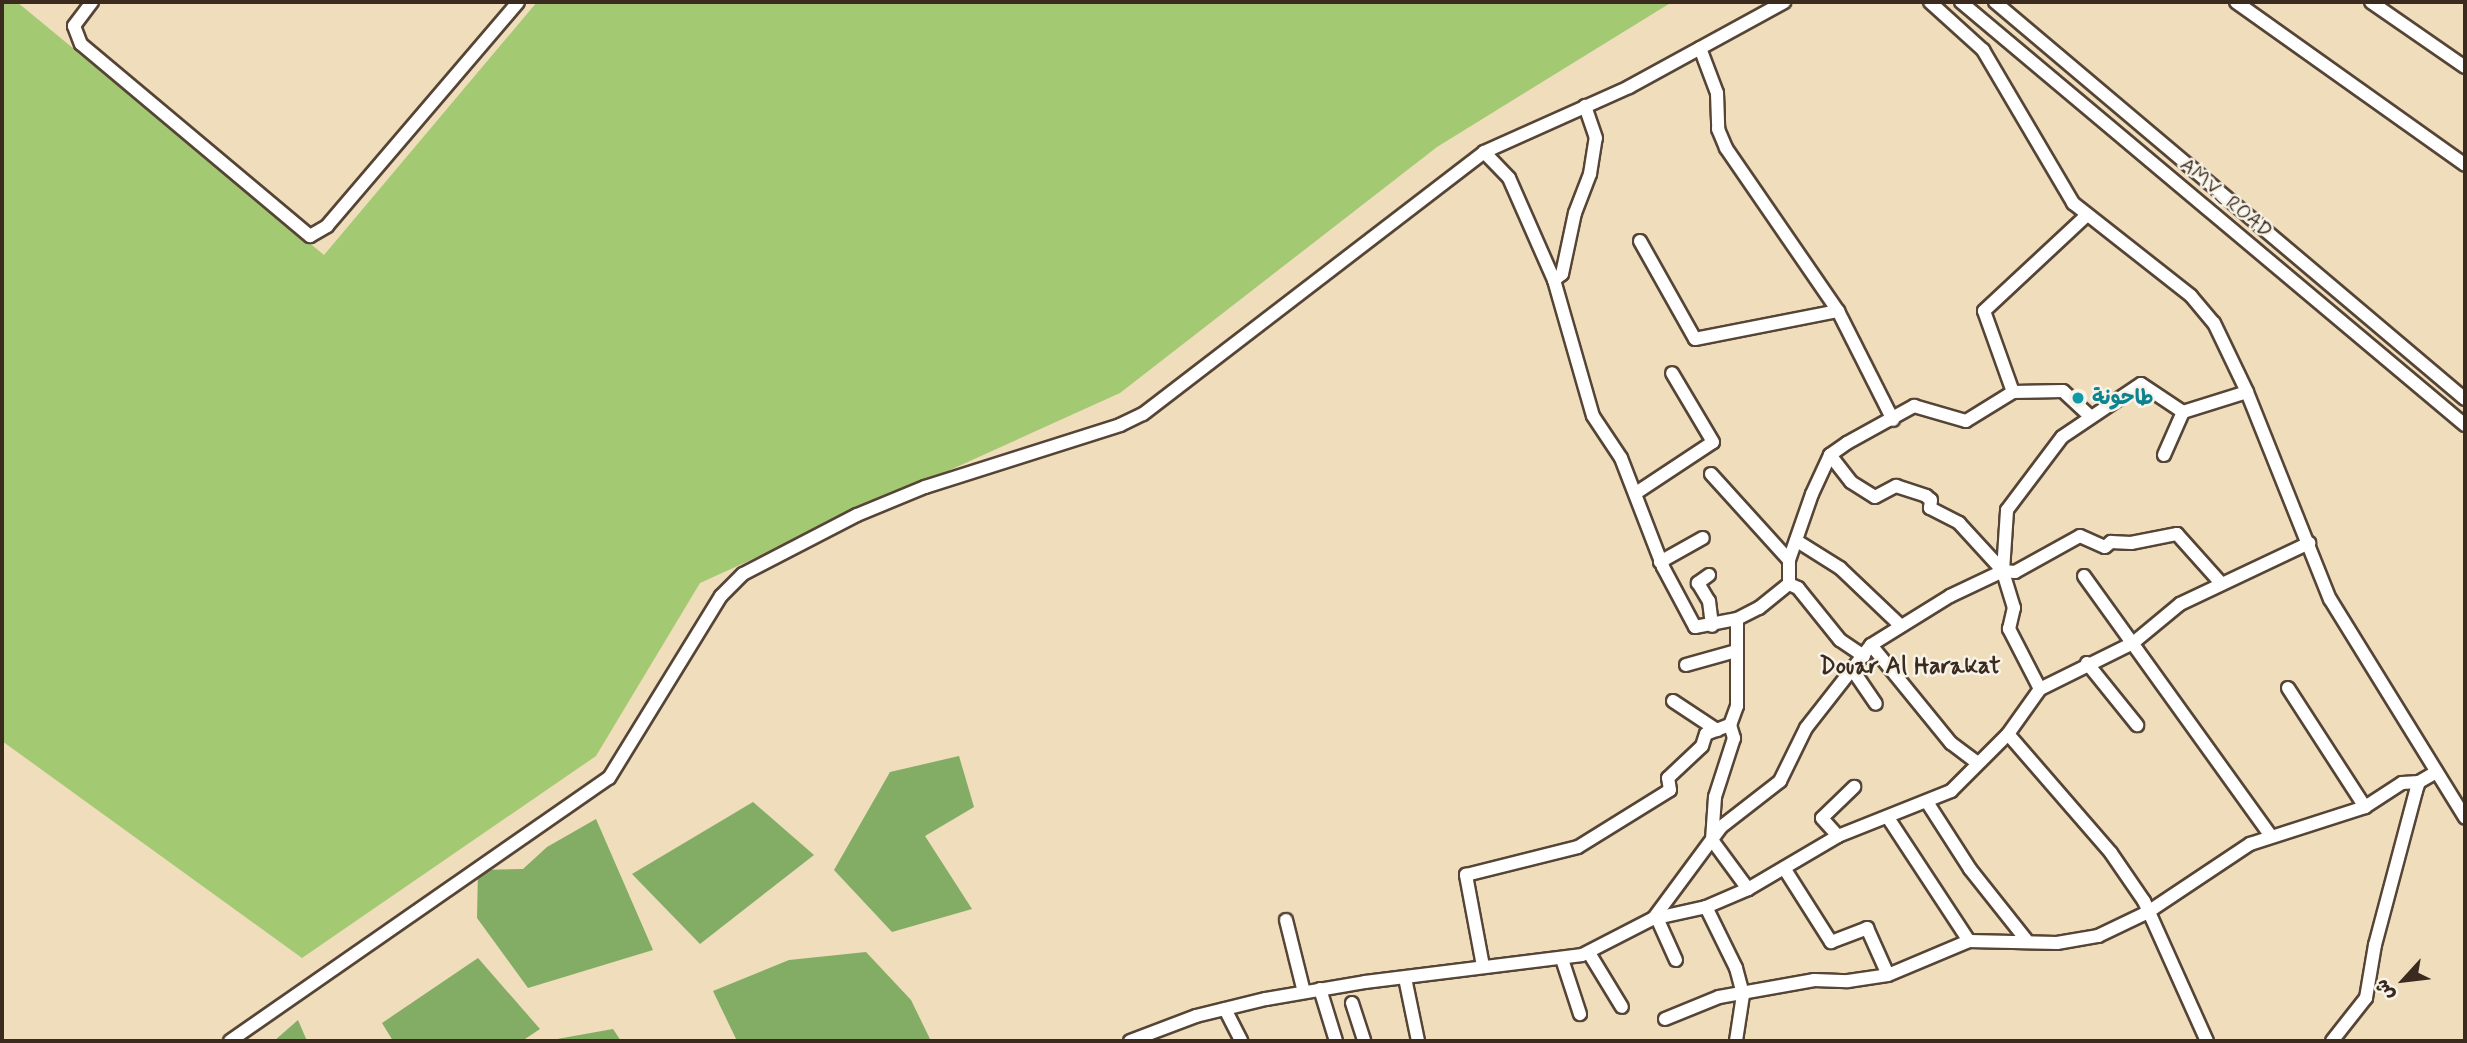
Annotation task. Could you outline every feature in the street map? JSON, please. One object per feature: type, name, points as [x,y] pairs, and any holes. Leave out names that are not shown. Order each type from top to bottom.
[{"type":"street","points":[[92,2],[74,26],[81,44],[310,236],[327,226],[518,2]]},
{"type":"street","points":[[230,1041],[609,778],[722,596],[743,574],[856,515],[925,487],[1120,425],[1143,414],[1484,152],[1585,106],[1784,2]]},
{"type":"street","points":[[1930,2],[1983,50],[2064,192],[2087,215],[2200,305],[2226,344],[2248,392],[2330,599],[2465,818]]},
{"type":"street","name":"AMV_ROAD","points":[[1961,2],[2465,425]]},
{"type":"street","points":[[1995,2],[2465,399]]},
{"type":"street","points":[[2236,2],[2465,165]]},
{"type":"street","points":[[2371,2],[2465,67]]},
{"type":"street","points":[[1700,48],[1717,93],[1718,129],[1726,148],[1838,311],[1893,420]]},
{"type":"street","points":[[1553,280],[1562,274],[1575,213],[1590,174],[1596,138],[1585,106]]},
{"type":"street","points":[[1484,152],[1509,178],[1553,280],[1593,416],[1621,458],[1660,562],[1681,608],[1695,626],[1712,626],[1737,619],[1759,608],[1789,584]]},
{"type":"street","points":[[2013,392],[1984,311],[2087,215]]},
{"type":"street","points":[[1640,241],[1695,339],[1838,311]]},
{"type":"street","points":[[1636,493],[1713,442],[1672,373]]},
{"type":"street","points":[[2040,689],[2012,640],[2014,608],[2003,571],[2007,510],[2062,437],[2089,415],[2141,384],[2183,412]]},
{"type":"street","points":[[1789,584],[1789,560],[1830,455],[1914,406],[1966,421],[2013,392],[2063,391],[2089,415]]},
{"type":"street","points":[[2164,455],[2183,412],[2248,392]]},
{"type":"street","points":[[1830,455],[1851,482],[1875,497],[1896,486],[1926,496],[1931,500],[1930,508],[1959,523],[2003,571]]},
{"type":"street","points":[[1711,474],[1789,560]]},
{"type":"street","points":[[1655,918],[1721,827],[1780,781],[1806,727],[1852,669],[1868,651],[1901,626],[2003,571],[2015,572],[2080,536],[2105,547],[2111,542],[2131,543],[2177,534],[2220,582]]},
{"type":"street","points":[[1660,562],[1703,538]]},
{"type":"street","points":[[1797,541],[1840,568],[1901,626]]},
{"type":"street","points":[[1129,1041],[1225,1009],[1304,992],[1483,966],[1562,959],[1590,953],[1655,918],[1706,907],[1748,889],[1839,836],[1889,819],[1951,791],[1976,762],[2008,734],[2040,689],[2087,663],[2133,643],[2180,604],[2220,582],[2309,543]]},
{"type":"street","points":[[1709,575],[1698,583],[1709,601],[1712,626]]},
{"type":"street","points":[[2084,576],[2271,836]]},
{"type":"street","points":[[1789,584],[1798,588],[1840,640],[1868,651],[1951,743],[1976,762]]},
{"type":"street","points":[[1737,619],[1737,706],[1730,724],[1734,738],[1715,797],[1712,841],[1748,889]]},
{"type":"street","points":[[1686,665],[1736,651]]},
{"type":"street","points":[[2087,663],[2137,725]]},
{"type":"street","points":[[1852,669],[1876,704]]},
{"type":"street","points":[[2288,688],[2365,807]]},
{"type":"street","points":[[1673,701],[1717,730]]},
{"type":"street","points":[[1483,966],[1466,875],[1578,847],[1670,790],[1668,778],[1702,746],[1706,734],[1730,724]]},
{"type":"street","points":[[2008,734],[2111,853],[2148,912],[2159,943],[2187,989],[2207,1041]]},
{"type":"street","points":[[1665,1019],[1719,997],[1814,980],[1848,981],[1888,975],[1969,941],[2057,943],[2098,936],[2148,912],[2250,844],[2365,807],[2402,783],[2419,782],[2436,772]]},
{"type":"street","points":[[2332,1041],[2367,998],[2375,945],[2419,782]]},
{"type":"street","points":[[1839,836],[1822,818],[1854,787]]},
{"type":"street","points":[[1927,802],[1970,869],[2027,941]]},
{"type":"street","points":[[1889,819],[1969,941]]},
{"type":"street","points":[[1784,868],[1831,942],[1867,928],[1888,975]]},
{"type":"street","points":[[1706,907],[1736,968],[1742,995],[1736,1041]]},
{"type":"street","points":[[1655,918],[1676,960]]},
{"type":"street","points":[[1286,920],[1304,992]]},
{"type":"street","points":[[1590,953],[1622,1007]]},
{"type":"street","points":[[1562,959],[1580,1014]]},
{"type":"street","points":[[1405,978],[1418,1041]]},
{"type":"street","points":[[1320,989],[1336,1041]]},
{"type":"street","points":[[1352,1003],[1364,1041]]},
{"type":"street","points":[[1225,1009],[1241,1041]]},
{"type":"green space","points":[[2,2],[17,2],[324,255],[537,2],[1672,2],[1437,147],[1120,393],[700,583],[596,756],[302,958],[2,741]]},
{"type":"green space","points":[[959,756],[974,807],[925,836],[972,909],[892,932],[834,870],[890,772]]},
{"type":"green space","points":[[753,802],[814,855],[700,944],[632,874]]},
{"type":"green space","points":[[596,819],[653,950],[528,988],[477,918],[478,870],[523,869],[547,847]]},
{"type":"green space","points":[[866,952],[911,1000],[931,1041],[737,1041],[713,991],[789,960]]},
{"type":"green space","points":[[478,958],[540,1029],[522,1041],[393,1041],[382,1023]]},
{"type":"green space","points":[[298,1020],[307,1041],[274,1041]]},
{"type":"green space","points":[[613,1029],[621,1041],[554,1041],[557,1039]]},
{"type":"place","name":"طاحونة","points":[[2078,398]]},
{"type":"district","name":"Douar Al Harakat","points":[[1910,667]]}]
